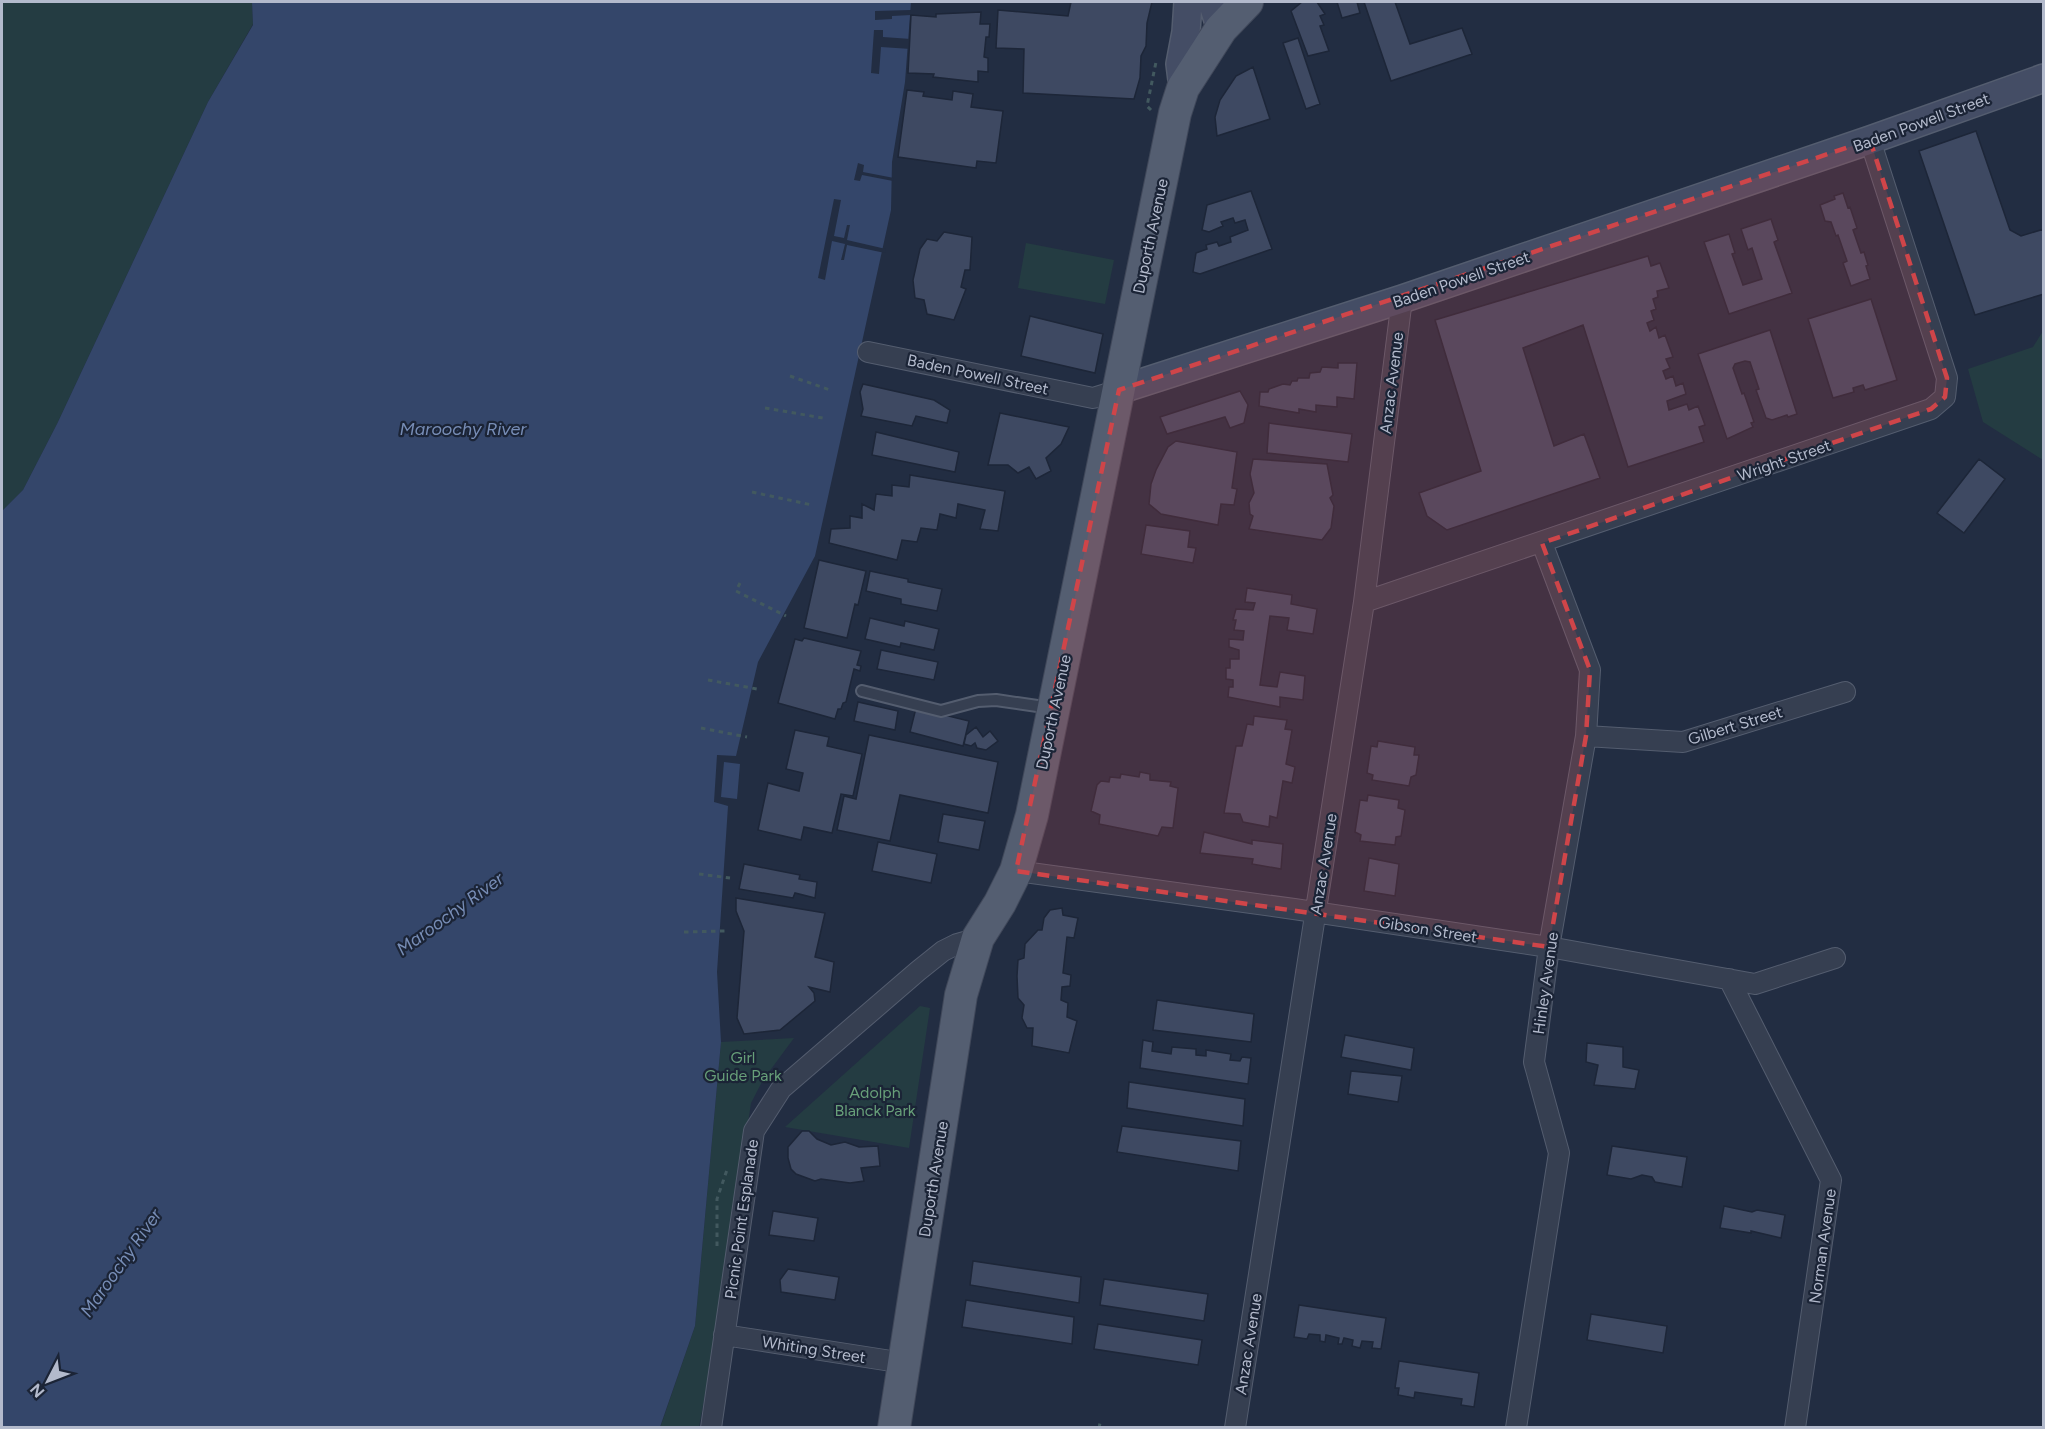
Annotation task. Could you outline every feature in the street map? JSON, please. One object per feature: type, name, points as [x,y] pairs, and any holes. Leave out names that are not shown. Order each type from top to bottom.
[{"type":"main road","name":"Duporth Avenue","points":[[894,1428],[961,995],[978,938],[1016,872],[1032,815],[1175,113],[1183,88],[1217,15],[1247,2]]},
{"type":"street","points":[[1183,88],[1180,64],[1186,32],[1188,2]]},
{"type":"street","name":"Baden Powell Street","points":[[868,352],[1093,398],[1402,299],[1870,140],[2043,78]]},
{"type":"street","name":"Wright Street","points":[[1364,602],[1931,409],[1945,397],[1947,378],[1870,140]]},
{"type":"street","name":"Anzac Avenue","points":[[1235,1428],[1364,602],[1402,299]]},
{"type":"street","name":"Hinley Avenue","points":[[1516,1428],[1559,1153],[1534,1062],[1549,948],[1586,736],[1590,670],[1542,543]]},
{"type":"street","name":"Gilbert Street","points":[[1586,736],[1683,742],[1845,692]]},
{"type":"street","name":"Gibson Street","points":[[1016,872],[1315,912],[1549,948],[1755,984],[1835,958]]},
{"type":"street","name":"Picnic Point Esplanade","points":[[711,1428],[754,1131],[781,1089],[943,951],[978,938]]},
{"type":"street","name":"Norman Avenue","points":[[1729,979],[1831,1180],[1796,1428]]},
{"type":"street","name":"Whiting Street","points":[[724,1335],[904,1363]]},
{"type":"lane","points":[[862,691],[941,711],[978,701],[996,700],[1054,709]]},
{"type":"path","points":[[790,376],[830,390]]},
{"type":"path","points":[[765,408],[823,418]]},
{"type":"path","points":[[752,492],[812,505]]},
{"type":"path","points":[[740,583],[736,591],[786,616]]},
{"type":"path","points":[[708,680],[758,689]]},
{"type":"path","points":[[701,728],[747,737]]},
{"type":"path","points":[[699,874],[730,878]]},
{"type":"path","points":[[684,932],[725,931]]},
{"type":"path","points":[[1099,1428],[1100,1423]]},
{"type":"highlighted area","points":[[1870,140],[1947,378],[1945,397],[1931,409],[1542,543],[1590,670],[1586,736],[1549,947],[1016,871],[1119,390]]},
{"type":"green space","points":[[2,2],[252,2],[253,24],[208,102],[57,424],[23,490],[2,511]]},
{"type":"green space","points":[[1026,243],[1114,260],[1105,304],[1018,288]]},
{"type":"green space","points":[[2043,331],[2043,460],[1983,422],[1968,369],[2033,347]]},
{"type":"green space","name":"Adolph Blanck Park","points":[[920,1006],[930,1008],[909,1148],[785,1127]]},
{"type":"green space","name":"Girl Guide Park","points":[[794,1038],[763,1080],[751,1103],[718,1325],[699,1427],[660,1428],[695,1326],[721,1042]]},
{"type":"water","name":"Maroochy River","points":[[252,2],[911,2],[905,82],[892,162],[891,210],[815,556],[758,662],[736,756],[717,755],[714,802],[728,806],[717,972],[721,1042],[695,1326],[660,1427],[2,1428],[2,511],[23,490],[57,424],[208,102],[253,25]]},
{"type":"water","points":[[724,762],[740,764],[737,799],[721,797]]},
{"type":"pier","points":[[911,10],[911,15],[875,20],[875,11]]},
{"type":"pier","points":[[874,30],[883,30],[883,37],[911,39],[911,49],[881,47],[879,74],[871,73]]},
{"type":"pier","points":[[858,163],[864,165],[863,172],[894,178],[893,181],[862,175],[860,181],[854,180]]},
{"type":"pier","points":[[834,199],[841,200],[834,236],[844,238],[847,225],[850,225],[847,240],[886,249],[885,253],[847,245],[844,260],[841,260],[845,244],[832,241],[825,280],[818,278]]},
{"type":"building","points":[[1071,2],[1152,2],[1147,23],[1146,46],[1141,56],[1140,78],[1134,99],[1023,93],[1024,49],[996,48],[998,10],[1068,16]]},
{"type":"building","points":[[1302,2],[1317,2],[1325,14],[1320,16],[1324,25],[1320,26],[1329,51],[1308,56],[1291,11]]},
{"type":"building","points":[[1337,2],[1357,2],[1360,13],[1342,18]]},
{"type":"building","points":[[1364,2],[1395,2],[1410,44],[1462,28],[1472,54],[1391,81]]},
{"type":"building","points":[[981,12],[980,24],[990,24],[984,57],[988,58],[988,72],[978,71],[978,82],[933,77],[934,74],[908,73],[911,15],[936,17],[936,14]]},
{"type":"building","points":[[1298,38],[1320,104],[1306,109],[1283,43]]},
{"type":"building","points":[[1253,67],[1270,119],[1217,136],[1215,117],[1220,100],[1236,76]]},
{"type":"building","points":[[907,90],[924,92],[923,96],[952,100],[953,91],[973,94],[971,107],[1003,111],[996,163],[977,161],[976,168],[898,157]]},
{"type":"building","points":[[1976,131],[2010,230],[2021,236],[2044,229],[2044,294],[1975,315],[1919,151]]},
{"type":"building","points":[[1251,191],[1272,249],[1200,274],[1193,272],[1196,253],[1207,249],[1206,245],[1217,242],[1219,246],[1231,242],[1230,237],[1248,230],[1245,220],[1235,223],[1233,218],[1221,222],[1223,226],[1209,232],[1202,230],[1207,205]]},
{"type":"building","points":[[1843,193],[1857,228],[1853,230],[1861,253],[1864,252],[1870,279],[1851,286],[1843,263],[1847,261],[1838,235],[1836,236],[1831,222],[1825,221],[1820,205]]},
{"type":"building","points":[[1771,219],[1778,240],[1774,242],[1792,293],[1729,314],[1704,242],[1729,234],[1735,253],[1732,254],[1743,285],[1762,279],[1752,248],[1748,250],[1741,229]]},
{"type":"building","points":[[944,232],[972,237],[970,270],[965,270],[961,287],[966,289],[954,320],[927,314],[924,300],[915,298],[913,280],[920,249],[927,239],[937,241]]},
{"type":"building","points":[[1648,256],[1651,266],[1660,263],[1669,288],[1657,291],[1658,297],[1653,299],[1656,309],[1651,311],[1654,320],[1647,323],[1650,331],[1656,327],[1659,338],[1665,335],[1673,357],[1666,359],[1670,368],[1663,371],[1666,379],[1673,376],[1676,386],[1683,383],[1686,394],[1667,401],[1669,410],[1687,404],[1689,410],[1698,406],[1705,425],[1699,427],[1704,442],[1628,467],[1583,325],[1523,348],[1554,446],[1584,434],[1600,478],[1447,530],[1427,516],[1419,493],[1481,471],[1435,320]]},
{"type":"building","points":[[1871,299],[1897,380],[1865,390],[1863,385],[1853,388],[1854,392],[1833,398],[1808,319]]},
{"type":"building","points":[[1030,316],[1103,334],[1095,373],[1021,356]]},
{"type":"building","points":[[1770,330],[1797,414],[1772,420],[1766,418],[1756,390],[1759,389],[1750,362],[1735,364],[1733,368],[1754,422],[1751,423],[1753,427],[1727,439],[1698,354]]},
{"type":"building","points":[[1338,363],[1357,363],[1354,399],[1337,397],[1337,407],[1316,405],[1316,412],[1299,409],[1299,413],[1259,406],[1260,392],[1268,392],[1269,389],[1283,384],[1290,385],[1298,378],[1309,378],[1310,373],[1320,372],[1322,367],[1338,368]]},
{"type":"building","points":[[863,384],[934,400],[950,410],[947,423],[916,416],[912,426],[861,416],[863,409],[860,392]]},
{"type":"building","points":[[1240,391],[1248,405],[1244,423],[1230,428],[1225,417],[1167,434],[1160,417]]},
{"type":"building","points":[[1000,413],[1069,427],[1061,444],[1046,458],[1051,471],[1036,479],[1029,467],[1018,473],[1008,465],[988,465]]},
{"type":"building","points":[[1269,423],[1352,434],[1348,462],[1267,453]]},
{"type":"building","points":[[876,432],[959,452],[955,472],[872,455]]},
{"type":"building","points":[[1176,441],[1237,452],[1232,488],[1237,489],[1234,505],[1221,504],[1218,525],[1161,514],[1149,504],[1151,484],[1156,470],[1168,447]]},
{"type":"building","points":[[1253,459],[1327,464],[1333,495],[1330,498],[1334,506],[1331,528],[1322,540],[1249,529],[1253,516],[1250,514],[1249,503],[1254,493],[1250,474]]},
{"type":"building","points":[[1979,459],[2005,479],[1964,533],[1937,513]]},
{"type":"building","points":[[910,475],[1005,491],[998,531],[980,529],[985,510],[958,504],[956,518],[940,514],[937,530],[921,528],[917,542],[902,540],[897,560],[829,543],[831,529],[850,528],[850,516],[862,518],[862,504],[874,510],[876,494],[892,496],[892,485],[909,487]]},
{"type":"building","points":[[1146,525],[1190,531],[1188,547],[1196,548],[1193,563],[1141,554]]},
{"type":"building","points":[[819,560],[866,571],[847,638],[804,628]]},
{"type":"building","points":[[870,571],[942,589],[937,611],[901,604],[901,599],[866,591]]},
{"type":"building","points":[[1247,588],[1292,595],[1291,604],[1317,609],[1313,634],[1287,630],[1289,618],[1270,616],[1260,685],[1277,687],[1280,672],[1305,676],[1303,700],[1280,697],[1280,707],[1228,697],[1229,687],[1233,687],[1233,680],[1226,679],[1226,668],[1230,668],[1230,659],[1239,659],[1239,650],[1229,647],[1229,639],[1243,640],[1244,631],[1234,630],[1236,620],[1233,620],[1236,609],[1253,610],[1255,603],[1245,602]]},
{"type":"building","points":[[870,618],[904,626],[905,621],[939,629],[934,650],[901,643],[900,647],[865,639]]},
{"type":"building","points":[[804,638],[861,651],[857,665],[861,666],[860,671],[854,669],[846,702],[843,703],[841,709],[838,709],[835,719],[778,703],[795,639],[802,641]]},
{"type":"building","points":[[881,650],[938,662],[934,680],[877,669]]},
{"type":"building","points":[[858,702],[898,711],[895,730],[854,721]]},
{"type":"building","points":[[916,708],[969,721],[963,746],[910,732]]},
{"type":"building","points":[[1254,716],[1287,720],[1285,729],[1292,730],[1286,764],[1295,767],[1292,783],[1283,781],[1277,818],[1270,816],[1269,827],[1243,822],[1240,814],[1224,813],[1236,746],[1242,746],[1247,724],[1253,725]]},
{"type":"building","points":[[976,727],[983,737],[990,731],[998,741],[986,750],[977,748],[975,743],[971,746],[964,744],[966,735]]},
{"type":"building","points":[[795,730],[829,737],[827,746],[862,754],[853,796],[841,794],[832,833],[804,827],[801,840],[758,830],[768,783],[799,791],[803,773],[786,769]]},
{"type":"building","points":[[869,735],[998,762],[988,813],[900,795],[890,841],[837,830],[844,796],[856,799]]},
{"type":"building","points":[[1378,741],[1415,747],[1414,755],[1419,755],[1416,775],[1411,777],[1409,786],[1372,780],[1373,775],[1367,773],[1371,746],[1377,747]]},
{"type":"building","points":[[1140,772],[1150,774],[1150,780],[1171,782],[1170,786],[1178,788],[1173,828],[1162,827],[1158,836],[1099,824],[1100,815],[1091,811],[1097,785],[1101,781],[1109,782],[1110,777],[1120,778],[1121,774],[1139,777]]},
{"type":"building","points":[[1368,795],[1399,800],[1398,808],[1405,810],[1401,836],[1396,837],[1395,845],[1360,841],[1361,835],[1355,832],[1360,800],[1367,801]]},
{"type":"building","points":[[943,814],[985,821],[979,850],[938,842]]},
{"type":"building","points":[[1204,832],[1252,844],[1252,840],[1283,844],[1281,869],[1252,864],[1253,859],[1200,853]]},
{"type":"building","points":[[878,842],[937,854],[931,883],[872,871]]},
{"type":"building","points":[[1369,858],[1399,864],[1395,896],[1364,891]]},
{"type":"building","points":[[744,864],[800,875],[799,879],[817,882],[815,898],[795,893],[793,898],[739,889]]},
{"type":"building","points":[[736,898],[825,913],[815,957],[834,962],[830,992],[809,987],[814,993],[815,1001],[780,1030],[744,1034],[737,1018],[744,931],[736,911]]},
{"type":"building","points":[[1062,908],[1063,915],[1078,918],[1074,938],[1067,937],[1063,973],[1071,975],[1070,986],[1062,987],[1061,1000],[1068,1003],[1067,1017],[1077,1021],[1069,1053],[1032,1046],[1033,1028],[1027,1028],[1022,1018],[1024,1005],[1018,998],[1018,960],[1024,958],[1025,944],[1038,930],[1042,930],[1044,918],[1050,910]]},
{"type":"building","points":[[1157,1000],[1254,1014],[1251,1042],[1153,1030]]},
{"type":"building","points":[[1345,1035],[1414,1048],[1411,1070],[1341,1057]]},
{"type":"building","points":[[1143,1040],[1153,1042],[1152,1051],[1171,1054],[1172,1047],[1196,1049],[1196,1055],[1206,1056],[1206,1050],[1231,1054],[1230,1060],[1240,1061],[1242,1057],[1251,1058],[1248,1084],[1140,1068]]},
{"type":"building","points":[[1587,1043],[1623,1047],[1623,1067],[1639,1070],[1635,1089],[1594,1085],[1598,1065],[1586,1062]]},
{"type":"building","points":[[1351,1071],[1402,1076],[1398,1102],[1348,1094]]},
{"type":"building","points":[[1129,1082],[1245,1099],[1243,1126],[1127,1108]]},
{"type":"building","points":[[1122,1126],[1241,1141],[1238,1171],[1117,1152]]},
{"type":"building","points":[[802,1131],[809,1131],[817,1139],[831,1145],[845,1142],[859,1147],[878,1146],[880,1166],[861,1168],[864,1181],[850,1183],[821,1179],[815,1181],[796,1174],[791,1169],[788,1147]]},
{"type":"building","points":[[1612,1146],[1687,1157],[1682,1187],[1655,1182],[1652,1177],[1642,1175],[1631,1179],[1607,1175]]},
{"type":"building","points":[[1724,1206],[1752,1212],[1757,1210],[1785,1215],[1781,1238],[1751,1231],[1751,1233],[1720,1228]]},
{"type":"building","points":[[773,1211],[818,1218],[814,1241],[769,1235]]},
{"type":"building","points":[[973,1261],[1081,1277],[1079,1303],[970,1285]]},
{"type":"building","points":[[788,1269],[839,1277],[835,1300],[781,1292],[780,1280]]},
{"type":"building","points":[[1104,1279],[1208,1294],[1204,1321],[1100,1305]]},
{"type":"building","points":[[966,1300],[1074,1317],[1072,1344],[962,1327]]},
{"type":"building","points":[[1299,1305],[1386,1318],[1381,1349],[1372,1348],[1373,1342],[1362,1341],[1360,1348],[1352,1346],[1353,1340],[1344,1338],[1342,1344],[1338,1344],[1339,1338],[1326,1335],[1325,1342],[1320,1341],[1320,1335],[1309,1334],[1307,1339],[1294,1337]]},
{"type":"building","points":[[1591,1314],[1667,1326],[1663,1353],[1587,1340]]},
{"type":"building","points":[[1098,1324],[1202,1340],[1198,1365],[1094,1349]]},
{"type":"building","points":[[1399,1361],[1479,1373],[1474,1407],[1461,1405],[1462,1399],[1415,1392],[1414,1398],[1398,1395],[1399,1388],[1395,1388]]}]
